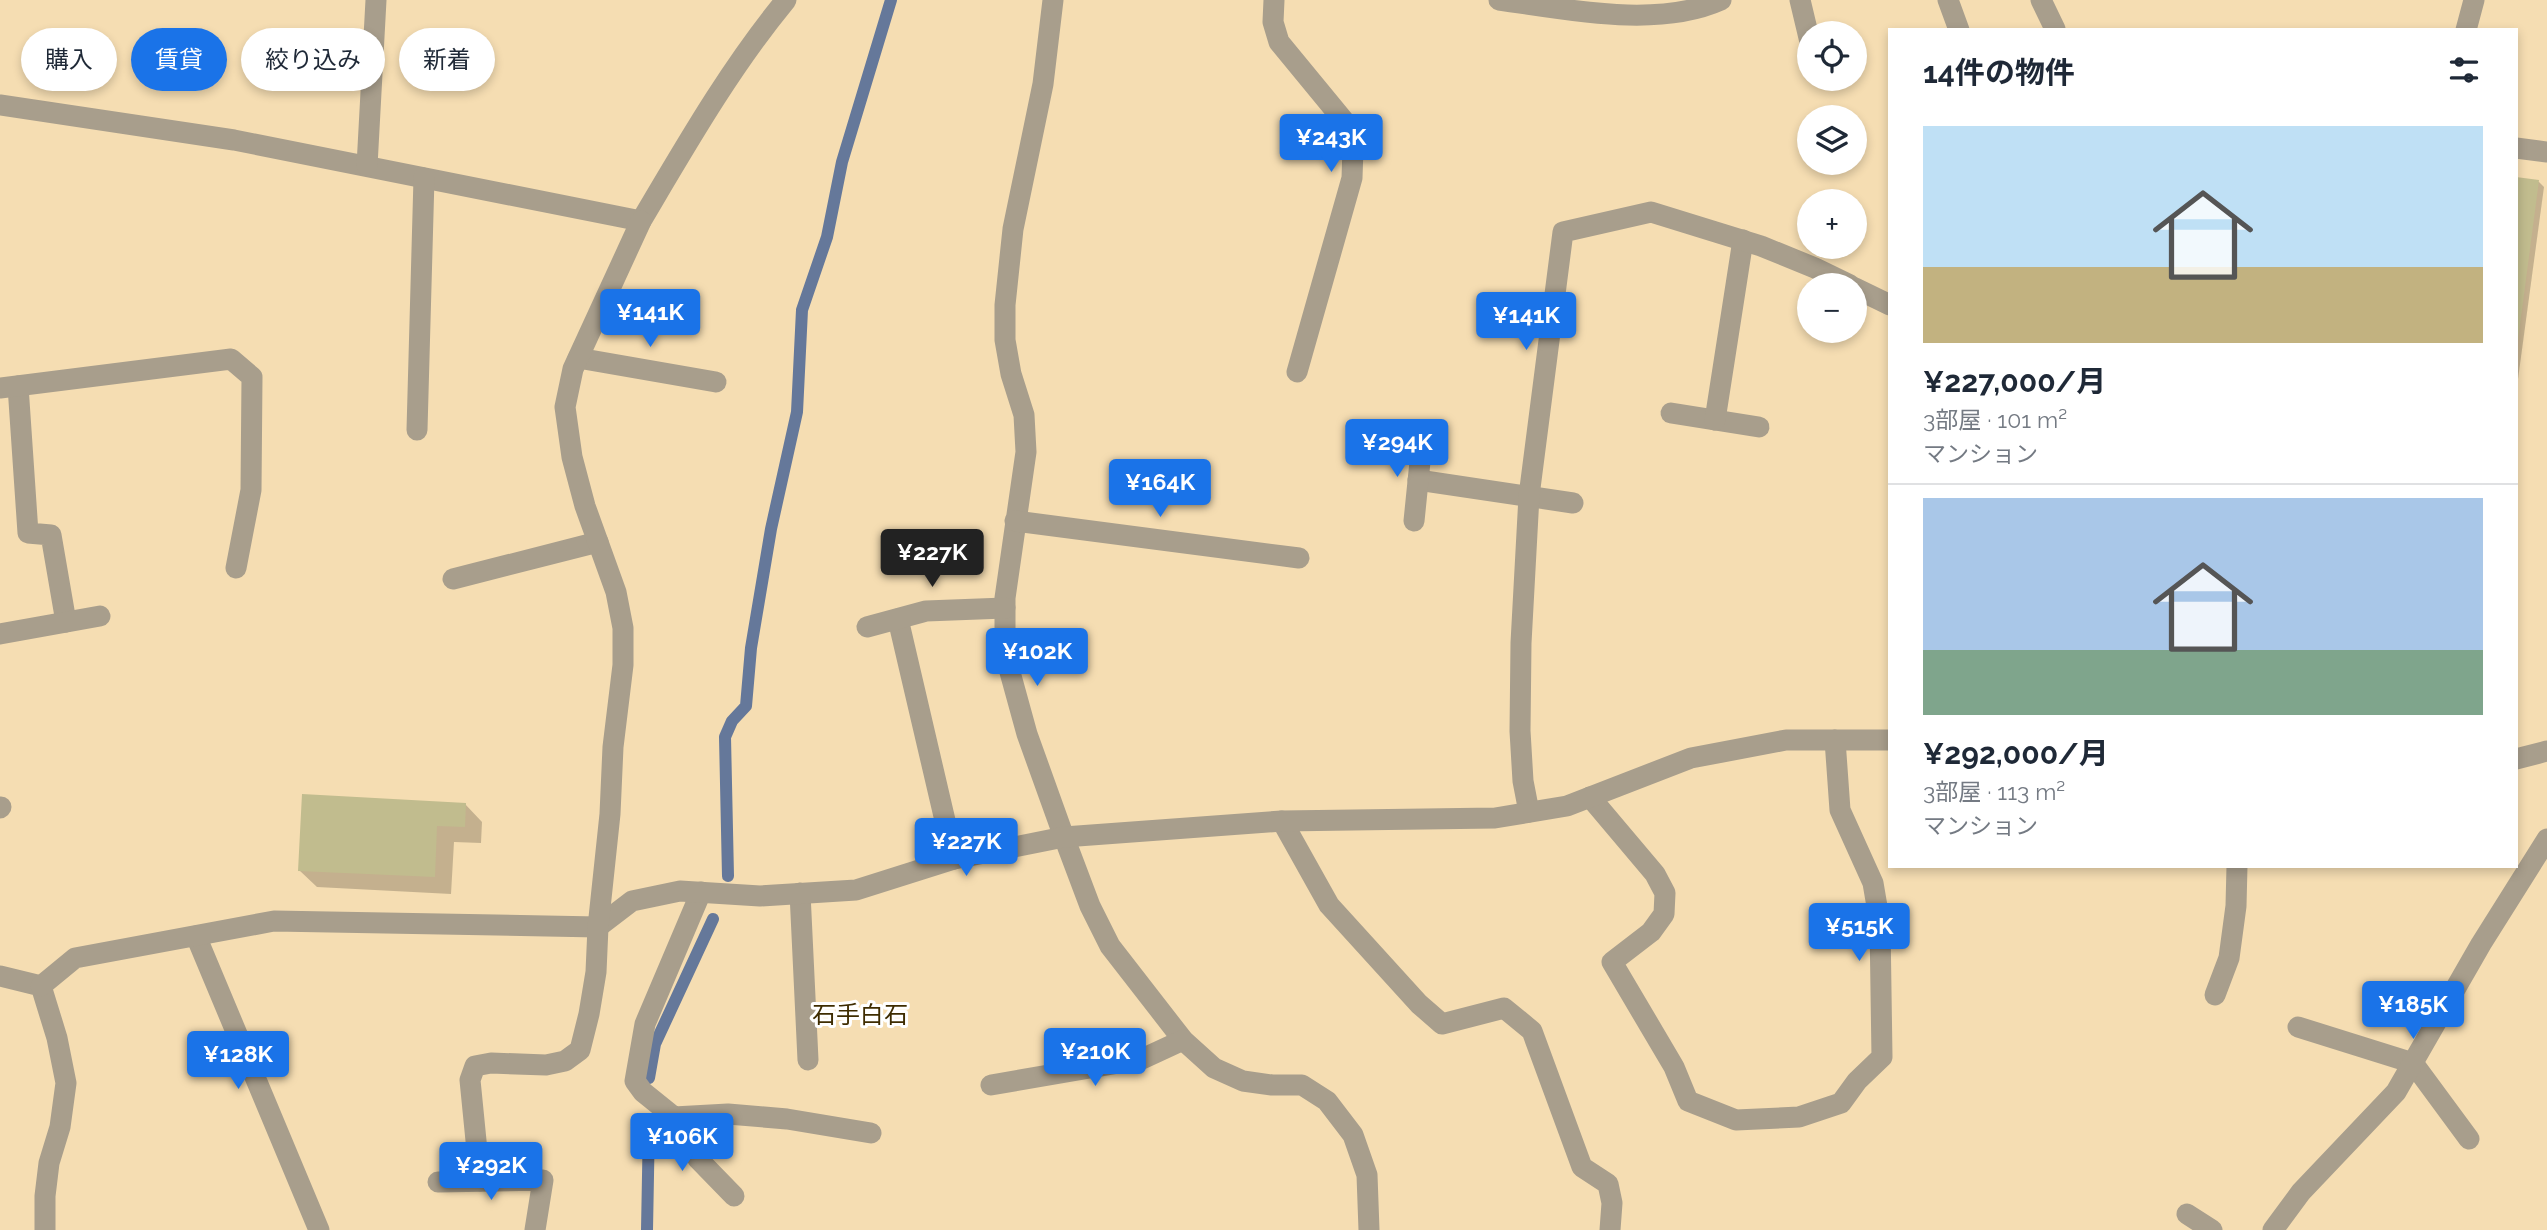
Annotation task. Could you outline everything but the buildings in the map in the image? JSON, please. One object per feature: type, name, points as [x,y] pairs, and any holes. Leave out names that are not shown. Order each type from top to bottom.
[{"type":"street","points":[[367,166],[376,0]]},
{"type":"street","points":[[480,1181],[470,1080],[475,1066],[491,1063],[546,1065],[565,1061],[580,1050],[596,972],[613,747],[623,665],[623,628],[616,592],[585,506],[572,457],[565,407],[573,369],[641,220],[717,94],[762,29],[786,0]]},
{"type":"street","points":[[1053,0],[1043,84],[1013,229],[1005,305],[1005,340],[1024,415],[1026,452],[1005,608],[1005,654],[1027,734],[1064,837],[1090,906],[1110,946],[1183,1040],[1214,1068],[1243,1081],[1302,1085],[1327,1101],[1353,1135],[1367,1175],[1369,1230]]},
{"type":"street","points":[[1274,0],[1273,22],[1279,42],[1344,121],[1353,148],[1349,189],[1297,372]]},
{"type":"street","points":[[1499,0],[1599,13],[1659,14],[1710,5],[1721,0]]},
{"type":"street","points":[[1800,0],[1805,21]]},
{"type":"street","points":[[1948,0],[1958,28]]},
{"type":"street","points":[[2041,0],[2055,28]]},
{"type":"street","points":[[2467,28],[2474,0]]},
{"type":"street","points":[[0,106],[234,140],[641,220]]},
{"type":"street","points":[[2518,148],[2547,152]]},
{"type":"street","points":[[417,430],[424,177]]},
{"type":"street","points":[[1529,812],[1523,781],[1520,719],[1529,496],[1563,232],[1651,212],[1743,240],[1825,273]]},
{"type":"street","points":[[1715,420],[1743,240]]},
{"type":"street","points":[[1867,294],[1888,304]]},
{"type":"street","points":[[578,358],[716,382]]},
{"type":"street","points":[[66,622],[51,535],[27,533],[9,387],[231,359],[253,377],[251,490],[236,568]]},
{"type":"street","points":[[1671,413],[1759,427]]},
{"type":"street","points":[[1414,521],[1422,442]]},
{"type":"street","points":[[1418,480],[1573,503]]},
{"type":"street","points":[[1015,521],[1299,558]]},
{"type":"street","points":[[453,579],[598,542]]},
{"type":"street","points":[[867,627],[926,611],[1005,608]]},
{"type":"street","points":[[0,634],[100,616]]},
{"type":"street","points":[[898,619],[954,859]]},
{"type":"street","points":[[41,986],[75,958],[274,921],[598,927],[632,901],[680,891],[760,895],[856,890],[954,859],[1064,837],[1282,821],[1495,818],[1567,806],[1690,758],[1786,740],[1888,740]]},
{"type":"street","points":[[1590,797],[1655,874],[1665,893],[1664,914],[1651,932],[1612,962],[1674,1067],[1688,1101],[1736,1120],[1799,1117],[1841,1103],[1857,1081],[1882,1057],[1880,924],[1873,883],[1840,810],[1835,740]]},
{"type":"street","points":[[2518,758],[2547,751]]},
{"type":"street","points":[[1282,821],[1329,905],[1419,1004],[1442,1024],[1504,1008],[1532,1031],[1582,1167],[1608,1185],[1612,1203],[1610,1230]]},
{"type":"street","points":[[2273,1230],[2301,1192],[2396,1092],[2481,944],[2547,839]]},
{"type":"street","points":[[2215,995],[2229,958],[2236,906],[2237,868]]},
{"type":"street","points":[[701,892],[645,1024],[635,1081],[643,1092],[669,1113],[698,1159],[734,1196]]},
{"type":"street","points":[[800,893],[808,1060]]},
{"type":"street","points":[[196,936],[319,1230]]},
{"type":"street","points":[[0,976],[41,986]]},
{"type":"street","points":[[41,986],[57,1038],[66,1083],[61,1127],[50,1163],[45,1196],[45,1230]]},
{"type":"street","points":[[2298,1027],[2413,1063],[2469,1139]]},
{"type":"street","points":[[991,1085],[1142,1059],[1183,1040]]},
{"type":"street","points":[[669,1113],[787,1119],[871,1133]]},
{"type":"street","points":[[438,1182],[543,1180],[535,1230]]},
{"type":"street","points":[[2187,1214],[2212,1230]]},
{"type":"waterway","points":[[728,876],[725,737],[732,721],[746,706],[751,648],[771,529],[797,412],[802,310],[827,237],[842,162],[891,0]]},
{"type":"waterway","points":[[649,1078],[655,1044],[713,919]]},
{"type":"waterway","points":[[647,1230],[649,1121]]},
{"type":"district","name":"石手白石","points":[[860,1015]]}]
